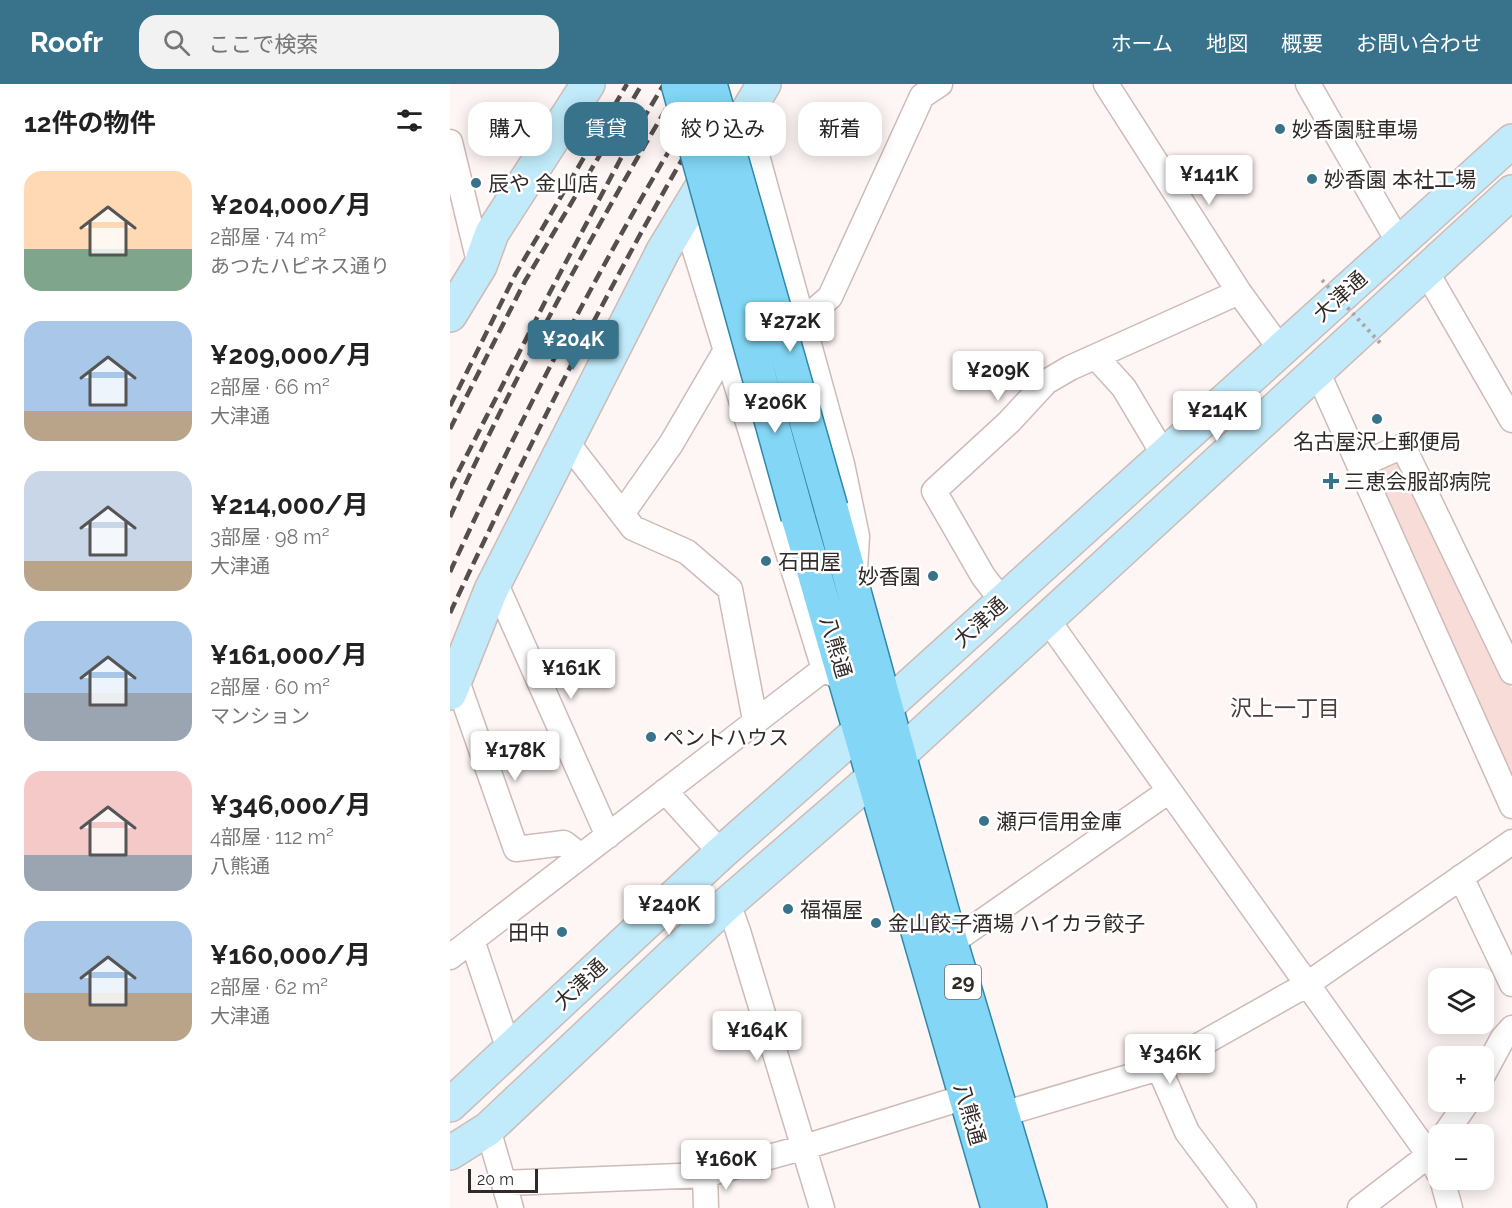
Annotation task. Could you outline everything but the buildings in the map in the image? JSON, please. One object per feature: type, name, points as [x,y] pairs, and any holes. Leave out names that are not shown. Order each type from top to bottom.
[{"type":"main road","name":"八熊通","points":[[678,84],[798,517],[835,675],[860,730],[998,1208]]},
{"type":"main road","name":"八熊通","points":[[710,84],[855,592],[951,944],[1030,1208]]},
{"type":"street","points":[[450,315],[480,266],[492,232],[588,84]]},
{"type":"street","points":[[752,102],[764,84]]},
{"type":"street","points":[[1106,84],[1239,292],[1281,350]]},
{"type":"street","points":[[1308,84],[1399,243]]},
{"type":"street","points":[[802,321],[830,297],[923,88]]},
{"type":"street","name":"大津通","points":[[450,1105],[721,853],[1003,602],[1512,141]]},
{"type":"street","points":[[450,142],[480,266]]},
{"type":"street","points":[[581,856],[564,843],[516,849],[453,685],[495,582],[681,219],[719,156]]},
{"type":"street","points":[[757,156],[842,464],[855,526],[855,592]]},
{"type":"street","name":"大津通","points":[[450,1153],[488,1129],[728,903],[900,755],[1512,192]]},
{"type":"street","points":[[450,957],[755,720],[835,675],[689,232],[681,219]]},
{"type":"street","points":[[1426,271],[1512,420]]},
{"type":"street","points":[[1003,602],[983,576],[934,491],[1009,422],[1046,382],[1239,292]]},
{"type":"street","points":[[622,514],[671,444],[726,350]]},
{"type":"street","points":[[1096,357],[1124,388],[1164,455]]},
{"type":"street","points":[[1317,371],[1512,806]]},
{"type":"street","points":[[566,441],[633,528],[687,552],[730,589],[755,720]]},
{"type":"street","points":[[1359,465],[1403,446],[1512,672]]},
{"type":"street","points":[[495,582],[608,836]]},
{"type":"street","points":[[1047,619],[1306,985],[1428,1147]]},
{"type":"street","points":[[665,791],[721,853]]},
{"type":"street","points":[[951,944],[1169,791]]},
{"type":"street","points":[[1003,1114],[1159,1068],[1306,985],[1512,842]]},
{"type":"street","points":[[1461,878],[1512,984]]},
{"type":"street","points":[[728,903],[822,1208]]},
{"type":"street","points":[[472,940],[510,1050]]},
{"type":"street","points":[[1494,1055],[1503,1038],[1512,1028]]},
{"type":"street","points":[[1159,1068],[1187,1132],[1244,1208]]},
{"type":"street","points":[[506,1183],[705,1175],[805,1147],[965,1097]]},
{"type":"street","points":[[488,1129],[506,1183],[511,1208]]},
{"type":"street","points":[[1360,1208],[1428,1161]]},
{"type":"street","points":[[705,1175],[706,1208]]},
{"type":"street","points":[[1445,1190],[1450,1208]]},
{"type":"path","points":[[1322,280],[1383,345]]},
{"type":"shaded area","points":[[1392,458],[1403,462],[1512,689],[1512,778],[1376,474],[1379,465]]},
{"type":"railway","points":[[450,406],[515,275],[627,84]]},
{"type":"railway","points":[[450,429],[525,281],[642,84]]},
{"type":"railway","points":[[450,488],[629,143],[664,84]]},
{"type":"railway","points":[[450,517],[503,407],[560,298],[681,84]]},
{"type":"railway","points":[[450,572],[509,447],[572,324],[673,143],[709,84]]},
{"type":"railway","points":[[450,613],[515,478],[616,279],[726,84]]},
{"type":"place","name":"妙香園駐車場","points":[[1280,129]]},
{"type":"place","name":"妙香園 本社工場","points":[[1312,179]]},
{"type":"place","name":"辰や 金山店","points":[[476,183]]},
{"type":"place","name":"名古屋沢上郵便局","points":[[1377,419]]},
{"type":"place","name":"三恵会服部病院","points":[[1331,481]]},
{"type":"place","name":"石田屋","points":[[766,561]]},
{"type":"place","name":"妙香園","points":[[933,576]]},
{"type":"place","name":"ペントハウス","points":[[651,737]]},
{"type":"place","name":"瀬戸信用金庫","points":[[984,821]]},
{"type":"place","name":"福福屋","points":[[788,909]]},
{"type":"place","name":"金山餃子酒場 ハイカラ餃子","points":[[876,923]]},
{"type":"place","name":"田中","points":[[562,932]]},
{"type":"district","name":"沢上一丁目","points":[[1285,708]]}]
